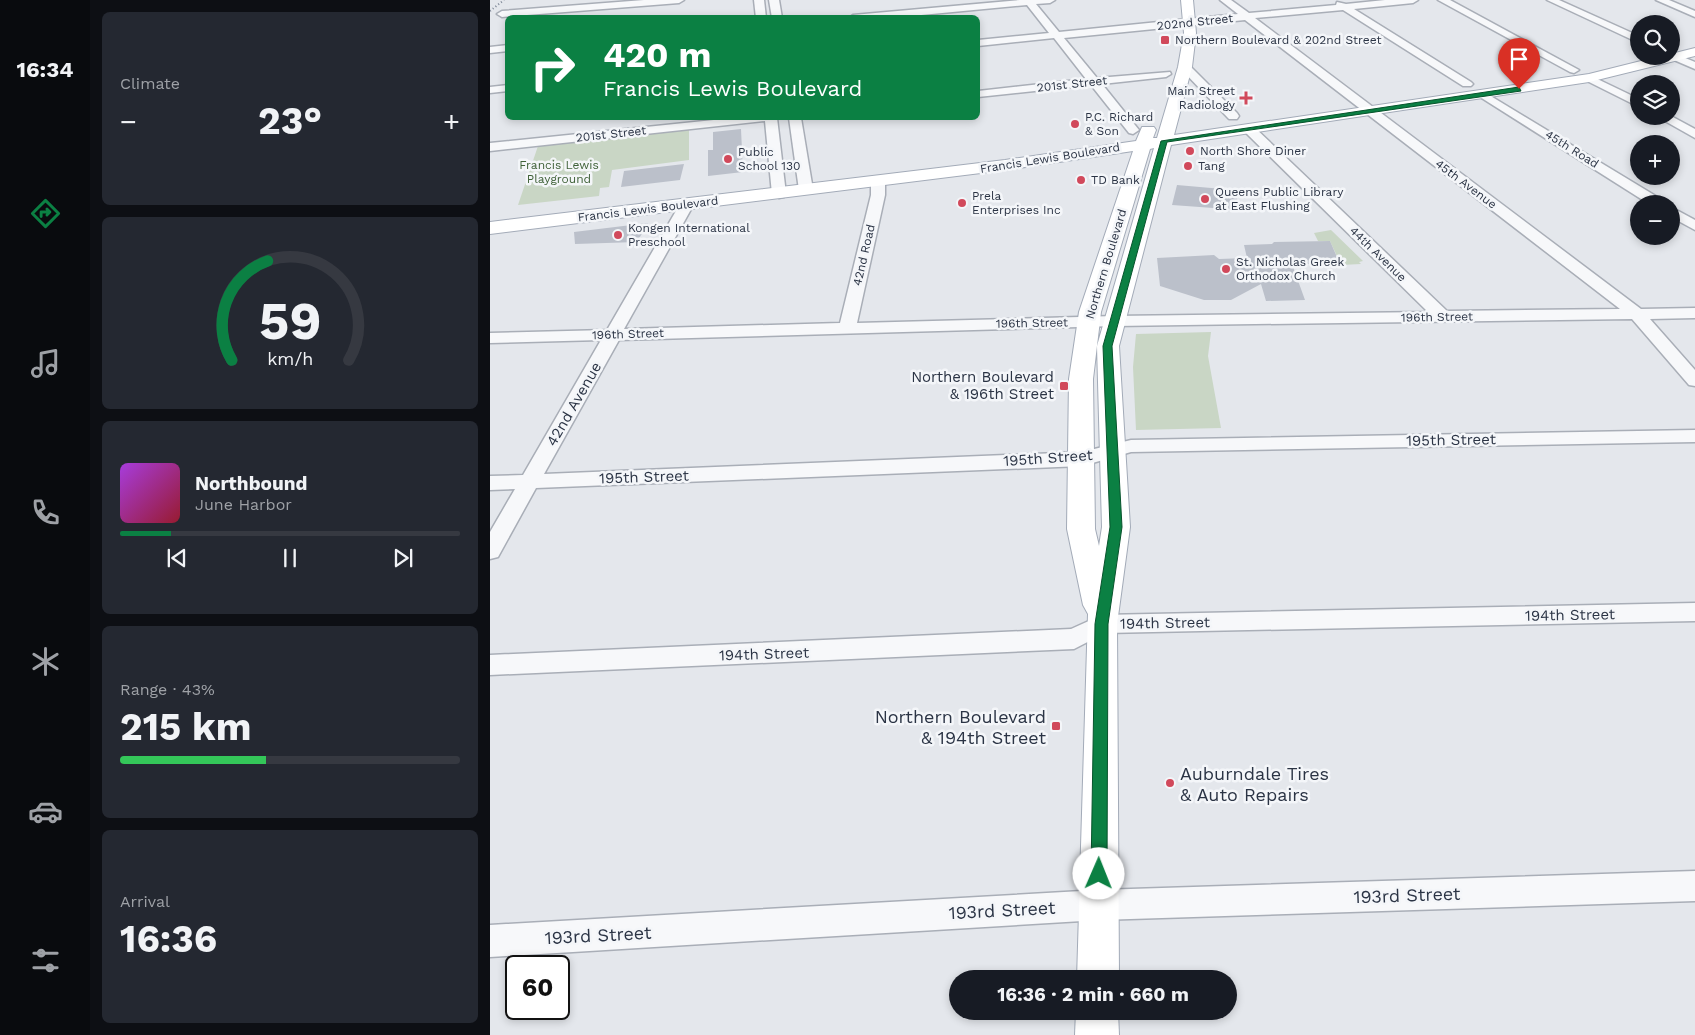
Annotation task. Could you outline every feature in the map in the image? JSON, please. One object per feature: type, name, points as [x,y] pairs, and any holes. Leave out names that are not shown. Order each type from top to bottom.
[{"type":"main road","name":"Northern Boulevard","points":[[1161,90],[1181,28],[1179,1]]},
{"type":"main road","name":"Northern Boulevard","points":[[1102,624],[1081,529],[1081,379],[1089,317],[1156,131],[1185,67],[1190,33],[1181,28]]},
{"type":"main road","name":"Francis Lewis Boulevard","points":[[1680,50],[1695,43]]},
{"type":"main road","name":"Francis Lewis Boulevard","points":[[1680,53],[1695,52]]},
{"type":"main road","points":[[1361,105],[1419,97],[1467,84],[1574,70],[1630,58]]},
{"type":"main road","name":"Francis Lewis Boulevard","points":[[490,217],[805,183],[878,182],[982,168],[1156,131],[1248,121],[1275,111],[1484,95],[1589,78],[1634,65]]},
{"type":"main road","name":"Francis Lewis Boulevard","points":[[1114,132],[1156,131],[1250,121],[1361,105]]},
{"type":"main road","name":"Francis Lewis Boulevard","points":[[1213,118],[1233,116],[1250,121]]},
{"type":"main road","name":"Northern Boulevard","points":[[1098,970],[1102,624],[1116,527],[1108,346],[1156,131]]},
{"type":"main road","name":"Francis Lewis Boulevard","points":[[805,183],[882,164]]},
{"type":"main road","name":"Francis Lewis Boulevard","points":[[490,228],[687,204],[779,186]]},
{"type":"main road","points":[[1097,1020],[1097,1035]]},
{"type":"street","points":[[502,14],[679,0]]},
{"type":"street","points":[[759,0],[761,15]]},
{"type":"street","points":[[774,0],[776,15]]},
{"type":"street","points":[[884,15],[1050,0]]},
{"type":"street","name":"45th Avenue","points":[[1225,0],[1637,314],[1695,381]]},
{"type":"street","points":[[1334,0],[1467,84]]},
{"type":"street","name":"202nd Street","points":[[980,43],[1057,35],[1181,28],[1246,16],[1413,0]]},
{"type":"street","points":[[1443,0],[1574,70]]},
{"type":"street","points":[[1552,0],[1630,36]]},
{"type":"street","points":[[1661,0],[1695,14]]},
{"type":"street","points":[[1029,1],[1094,82],[1156,131]]},
{"type":"street","points":[[490,50],[505,48]]},
{"type":"street","points":[[1680,58],[1695,66]]},
{"type":"street","points":[[1185,67],[1233,116]]},
{"type":"street","name":"201st Street","points":[[980,94],[1166,74]]},
{"type":"street","points":[[1589,78],[1630,99]]},
{"type":"street","points":[[490,90],[505,88]]},
{"type":"street","name":"45th Road","points":[[1484,95],[1645,195]]},
{"type":"street","name":"201st Street","points":[[490,147],[743,120]]},
{"type":"street","points":[[772,120],[779,186]]},
{"type":"street","points":[[795,120],[805,183]]},
{"type":"street","name":"44th Avenue","points":[[1250,121],[1443,317]]},
{"type":"street","points":[[1678,125],[1695,134]]},
{"type":"street","name":"42nd Road","points":[[847,328],[878,195],[878,182]]},
{"type":"street","name":"42nd Avenue","points":[[490,551],[687,204]]},
{"type":"street","points":[[1680,216],[1693,223]]},
{"type":"street","name":"196th Street","points":[[490,338],[847,328],[1089,317],[1115,321],[1695,313]]},
{"type":"street","name":"195th Street","points":[[490,484],[1082,459],[1131,446],[1695,436]]},
{"type":"street","name":"194th Street","points":[[490,665],[1074,639],[1102,624],[1695,612]]},
{"type":"street","name":"193rd Street","points":[[490,941],[1099,905],[1695,886]]},
{"type":"green space","name":"Francis Lewis Playground","points":[[689,130],[689,160],[612,170],[609,187],[600,188],[599,196],[518,205],[538,146]]},
{"type":"green space","points":[[1331,230],[1363,261],[1359,262],[1361,264],[1341,265],[1330,241],[1318,241],[1314,233]]},
{"type":"green space","points":[[1211,332],[1208,356],[1221,428],[1136,430],[1133,367],[1136,334]]},
{"type":"building","points":[[741,129],[743,172],[708,176],[708,150],[713,150],[713,132]]},
{"type":"building","points":[[684,164],[680,180],[621,187],[624,171]]},
{"type":"building","name":"Queens Public Library at East Flushing","points":[[1177,185],[1234,190],[1241,210],[1172,205]]},
{"type":"building","name":"Kongen International Preschool","points":[[648,223],[637,242],[575,244],[574,232]]},
{"type":"building","name":"St. Nicholas Greek Orthodox Church","points":[[1330,241],[1340,264],[1292,264],[1305,300],[1266,301],[1261,284],[1231,300],[1204,300],[1160,286],[1157,258],[1214,255],[1219,259],[1247,258],[1244,245],[1272,244],[1274,242]]},
{"type":"railway","points":[[490,11],[504,0]]},
{"type":"place","name":"Northern Boulevard & 202nd Street","points":[[1165,40]]},
{"type":"place","name":"Main Street Radiology","points":[[1246,98]]},
{"type":"place","name":"P.C. Richard & Son","points":[[1075,124]]},
{"type":"place","name":"North Shore Diner","points":[[1190,151]]},
{"type":"place","name":"Public School 130","points":[[728,159]]},
{"type":"place","name":"Tang","points":[[1188,166]]},
{"type":"place","name":"TD Bank","points":[[1081,180]]},
{"type":"place","name":"Queens Public Library at East Flushing","points":[[1205,199]]},
{"type":"place","name":"Prela Enterprises Inc","points":[[962,203]]},
{"type":"place","name":"Kongen International Preschool","points":[[618,235]]},
{"type":"place","name":"St. Nicholas Greek Orthodox Church","points":[[1226,269]]},
{"type":"place","name":"Northern Boulevard & 196th Street","points":[[1064,386]]},
{"type":"place","name":"Northern Boulevard & 194th Street","points":[[1056,726]]},
{"type":"place","name":"Auburndale Tires & Auto Repairs","points":[[1170,783]]},
{"type":"route","points":[[1099,874],[1102,624],[1116,527],[1108,346],[1164,141],[1519,89]]}]
